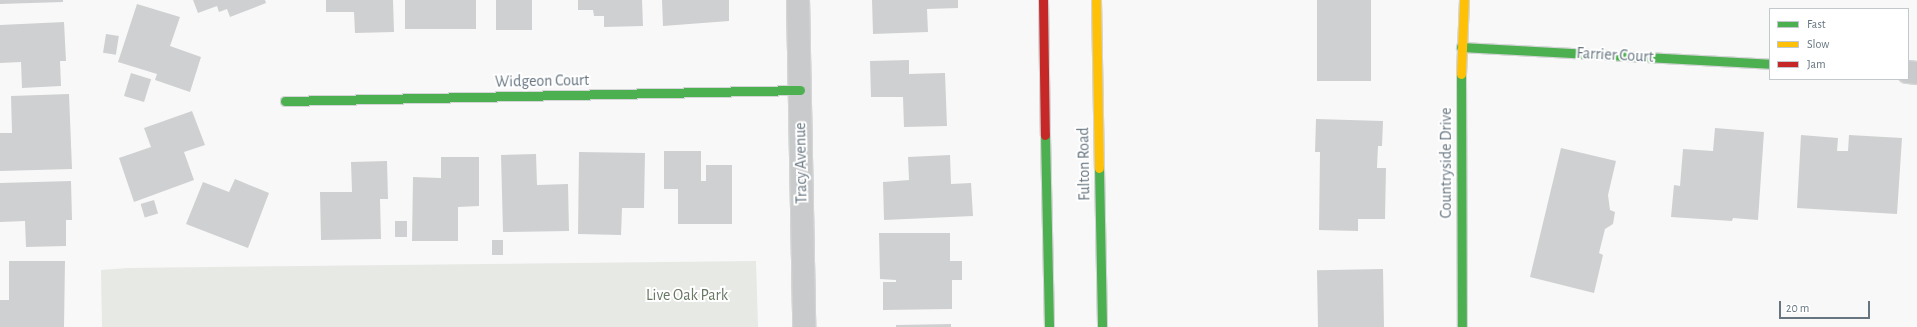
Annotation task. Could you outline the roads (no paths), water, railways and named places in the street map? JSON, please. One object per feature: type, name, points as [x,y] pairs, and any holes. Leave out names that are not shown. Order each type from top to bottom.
[{"type":"street","name":"Tracy Avenue","points":[[798,0],[804,327]]},
{"type":"street","points":[[1043,0],[1049,327]]},
{"type":"street","name":"Fulton Road","points":[[1096,0],[1102,327]]},
{"type":"street","name":"Countryside Drive","points":[[1462,327],[1461,47],[1464,0]]},
{"type":"street","name":"Farrier Court","points":[[1461,47],[1769,64]]},
{"type":"street","name":"Widgeon Court","points":[[285,102],[800,90]]},
{"type":"park label","name":"Live Oak Park","points":[[687,295]]}]
